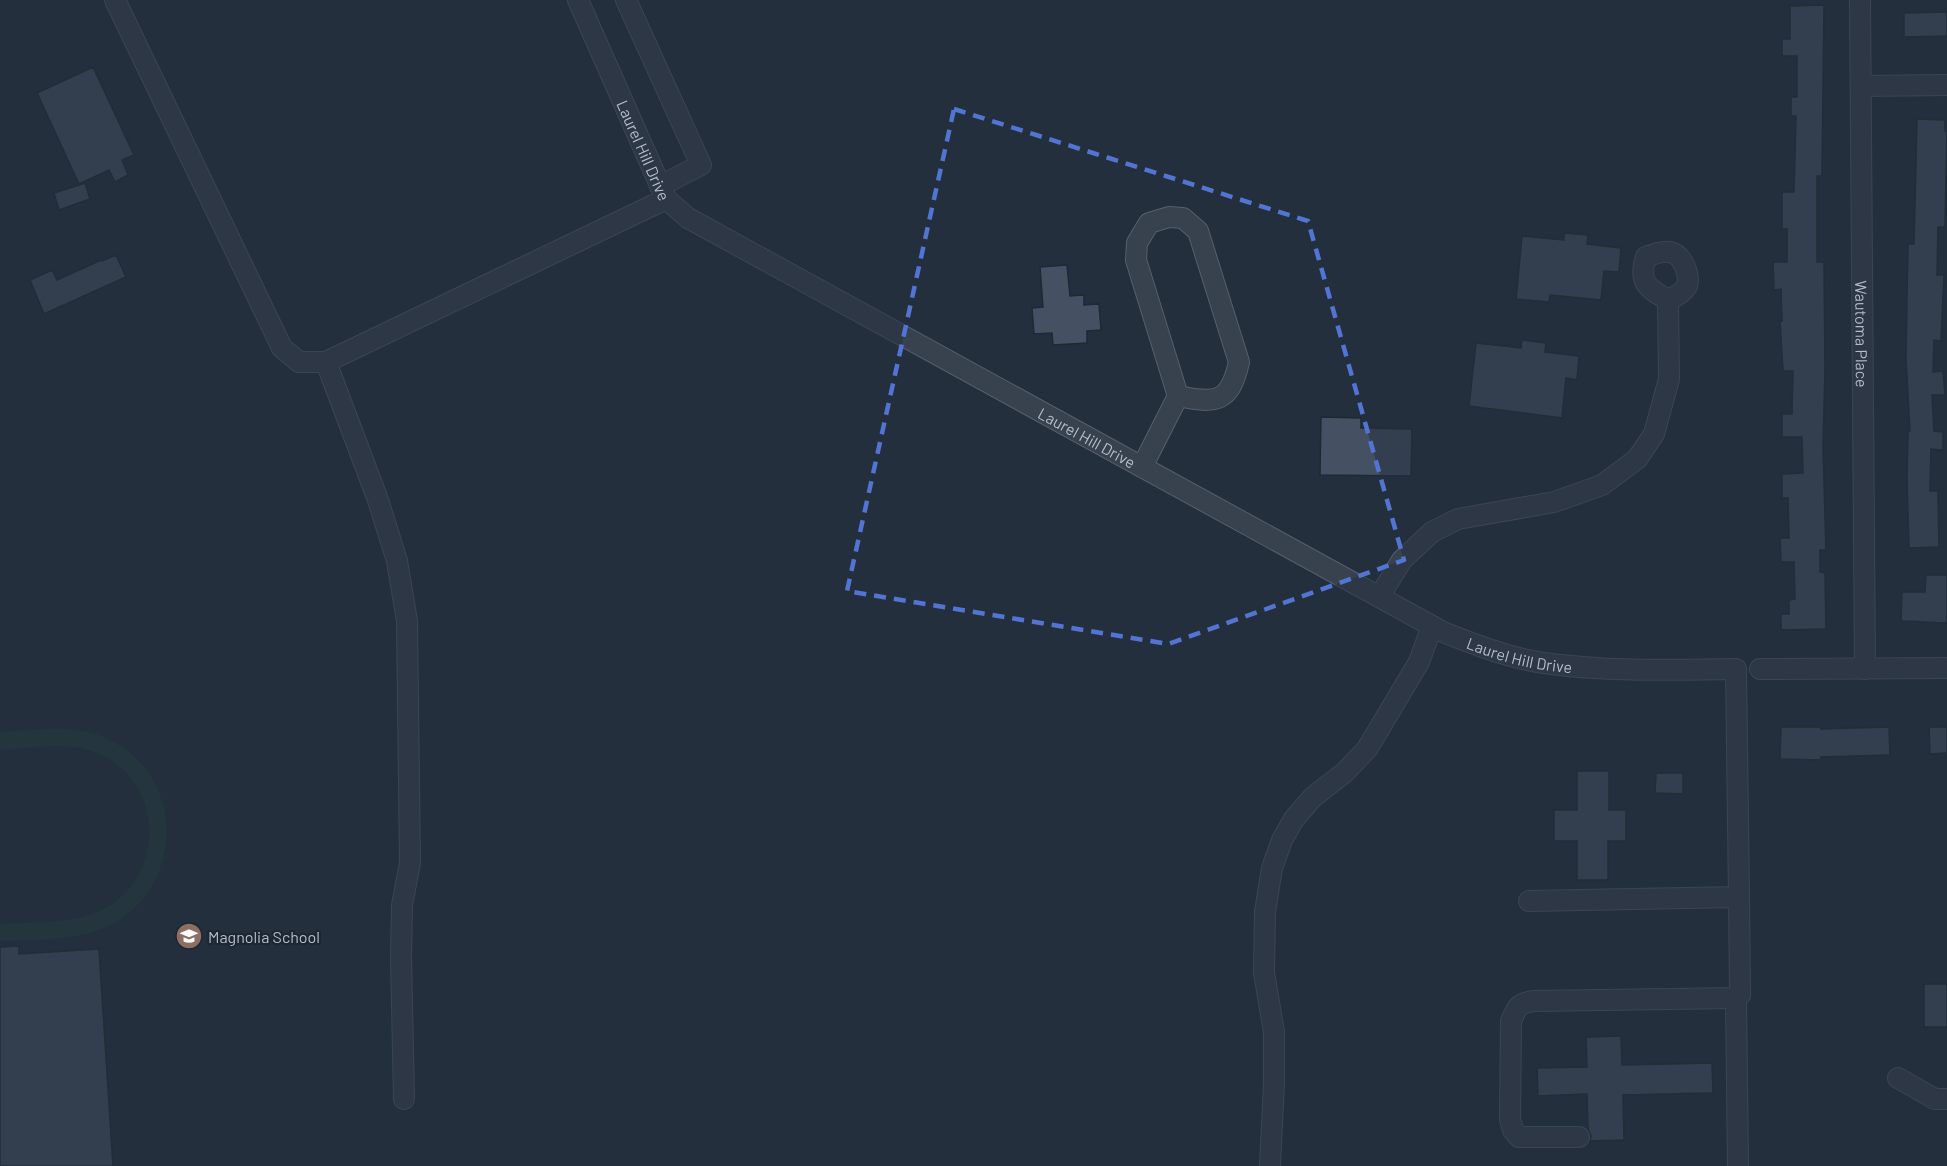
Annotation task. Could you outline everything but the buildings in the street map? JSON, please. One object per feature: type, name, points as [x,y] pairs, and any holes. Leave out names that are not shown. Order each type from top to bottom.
[{"type":"street","points":[[116,0],[282,348],[299,362],[326,362],[663,192],[701,165],[626,0]]},
{"type":"street","name":"Laurel Hill Drive","points":[[578,0],[663,192],[688,218],[1443,632],[1492,651],[1542,663],[1622,670],[1736,669],[1739,897]]},
{"type":"street","name":"Wautoma Place","points":[[1860,0],[1865,669]]},
{"type":"street","points":[[1861,86],[1947,85]]},
{"type":"street","points":[[1142,467],[1178,396],[1136,260],[1137,243],[1149,223],[1169,217],[1183,218],[1198,231],[1239,362],[1235,381],[1226,394],[1205,401],[1178,396]]},
{"type":"street","points":[[1379,597],[1402,560],[1432,532],[1458,519],[1563,499],[1602,485],[1637,459],[1654,434],[1669,379],[1668,300]]},
{"type":"street","points":[[326,362],[378,500],[397,561],[407,621],[410,863],[402,905],[400,957],[404,1099]]},
{"type":"street","points":[[1270,1166],[1274,1032],[1264,973],[1265,912],[1272,868],[1282,840],[1294,819],[1313,797],[1344,773],[1366,749],[1419,662],[1432,626]]},
{"type":"street","points":[[1760,669],[1947,668]]},
{"type":"street","points":[[1529,901],[1739,897],[1740,995],[1736,998],[1534,1001],[1517,1007],[1511,1021],[1510,1119],[1513,1130],[1519,1137],[1579,1137]]},
{"type":"street","points":[[1736,998],[1738,1166]]},
{"type":"street","points":[[1898,1078],[1935,1099],[1947,1098]]},
{"type":"highlighted area","points":[[954,109],[1308,221],[1404,560],[1168,644],[847,591]]},
{"type":"green space","points":[[56,729],[80,731],[103,737],[117,744],[139,761],[154,782],[164,807],[166,833],[163,859],[153,884],[138,905],[116,922],[89,933],[74,936],[0,941],[0,924],[61,921],[95,913],[119,899],[136,880],[146,857],[149,832],[146,808],[136,785],[119,766],[95,752],[72,747],[48,746],[0,750],[0,732]]},
{"type":"place","name":"Magnolia School","points":[[189,936]]}]
